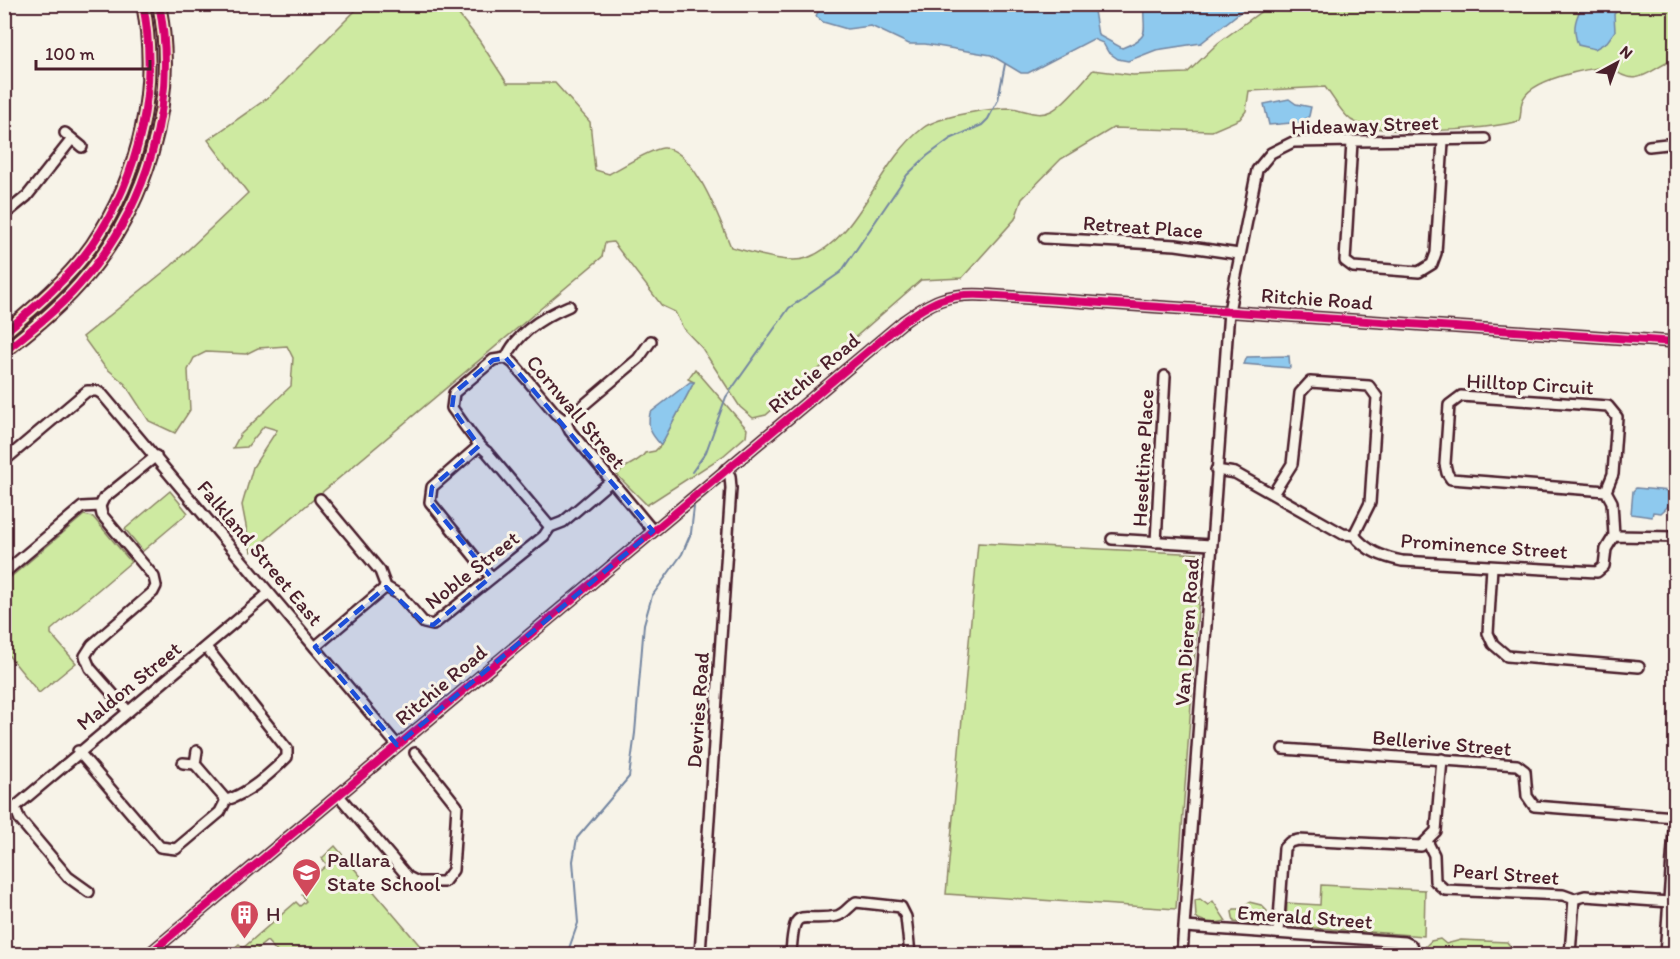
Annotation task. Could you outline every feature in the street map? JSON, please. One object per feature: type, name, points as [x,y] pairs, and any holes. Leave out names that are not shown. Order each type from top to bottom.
[{"type":"main road","points":[[4,333],[53,291],[81,260],[108,219],[122,190],[142,131],[148,95],[147,37],[143,4]]},
{"type":"main road","points":[[4,352],[59,306],[90,272],[122,227],[136,198],[152,154],[160,119],[164,64],[159,4]]},
{"type":"street","points":[[4,216],[32,190],[68,136],[82,147]]},
{"type":"street","name":"Hideaway Street","points":[[1229,311],[1257,170],[1270,153],[1293,142],[1485,139]]},
{"type":"street","points":[[1352,142],[1345,261],[1353,267],[1419,272],[1432,264],[1436,253],[1443,141]]},
{"type":"street","points":[[1649,146],[1676,143]]},
{"type":"street","name":"Retreat Place","points":[[1044,238],[1176,245],[1239,254]]},
{"type":"street","name":"Ritchie Road","points":[[149,954],[340,797],[397,746],[903,322],[939,299],[962,294],[983,295],[1676,342]]},
{"type":"street","points":[[506,358],[512,345],[549,315],[569,306]]},
{"type":"street","name":"Van Dieren Road","points":[[1182,954],[1229,311]]},
{"type":"street","points":[[565,421],[638,359],[651,341]]},
{"type":"street","name":"Cornwall Street","points":[[550,526],[487,452],[479,447],[475,436],[452,408],[454,393],[493,360],[506,358],[565,421],[653,531]]},
{"type":"street","name":"Heseltine Place","points":[[1156,542],[1165,376]]},
{"type":"street","points":[[1273,494],[1292,464],[1300,393],[1304,386],[1310,382],[1369,386],[1377,397],[1370,503],[1368,513],[1354,535]]},
{"type":"street","name":"Falkland Street East","points":[[4,461],[91,390],[102,394],[397,746]]},
{"type":"street","name":"Hilltop Circuit","points":[[1461,396],[1608,406],[1617,417],[1613,474],[1606,492],[1451,479],[1445,464],[1449,405],[1461,396]]},
{"type":"street","points":[[479,447],[432,487],[429,494],[430,502],[491,576]]},
{"type":"street","points":[[127,710],[90,668],[85,656],[92,645],[153,592],[156,586],[154,577],[102,515],[100,506],[104,498],[156,456]]},
{"type":"street","name":"Devries Road","points":[[700,954],[731,488],[730,476],[725,470]]},
{"type":"street","name":"Prominence Street","points":[[1216,470],[1235,473],[1343,534],[1354,535],[1361,544],[1384,557],[1492,567],[1597,572],[1604,566],[1606,549],[1614,536]]},
{"type":"street","name":"Noble Street","points":[[320,499],[380,571],[386,587],[400,595],[424,623],[433,625],[481,588],[491,576],[544,536],[550,526],[563,522],[611,481]]},
{"type":"street","name":"Hilltop Circuit","points":[[1606,492],[1612,502],[1614,536]]},
{"type":"street","points":[[4,573],[82,507],[100,506]]},
{"type":"street","points":[[1614,536],[1676,537]]},
{"type":"street","points":[[1112,539],[1211,545]]},
{"type":"street","points":[[1492,567],[1488,633],[1493,644],[1507,656],[1639,667]]},
{"type":"street","points":[[315,647],[386,587]]},
{"type":"street","name":"Maldon Street","points":[[9,807],[206,648],[269,593]]},
{"type":"street","points":[[78,751],[160,848],[176,849],[220,812],[226,801],[236,798],[287,757],[287,748],[206,648]]},
{"type":"street","name":"Bellerive Street","points":[[1283,749],[1517,765],[1525,771],[1528,778],[1529,802],[1540,808],[1675,817]]},
{"type":"street","points":[[195,764],[197,751]]},
{"type":"street","points":[[340,797],[408,878],[418,882],[444,882],[453,870],[457,806],[415,753]]},
{"type":"street","name":"Pearl Street","points":[[1442,759],[1436,831],[1427,842],[1434,855],[1435,881],[1445,890],[1563,895],[1574,899],[1585,896],[1669,902]]},
{"type":"street","points":[[183,763],[195,764],[226,801]]},
{"type":"street","points":[[1665,954],[1676,804]]},
{"type":"street","points":[[9,807],[68,877],[89,892]]},
{"type":"street","points":[[1278,933],[1282,855],[1290,842],[1298,840],[1411,848],[1427,842]]},
{"type":"street","points":[[1570,954],[1574,899]]},
{"type":"street","points":[[791,954],[794,925],[797,920],[804,915],[840,915],[856,902],[901,907],[906,917],[910,954]]},
{"type":"street","name":"Emerald Street","points":[[1185,927],[1405,942],[1411,945],[1416,954]]},
{"type":"highlighted area","points":[[506,358],[653,531],[397,745],[315,647],[386,587],[424,623],[433,625],[491,577],[430,502],[432,487],[479,446],[452,408],[454,393],[493,360]]},
{"type":"green space","points":[[361,5],[451,5],[479,40],[507,83],[555,83],[590,122],[595,170],[609,174],[657,149],[674,151],[696,173],[705,188],[731,247],[790,260],[807,258],[825,248],[841,235],[855,218],[892,161],[923,128],[966,113],[1002,108],[1046,113],[1061,104],[1093,70],[1133,75],[1187,73],[1218,43],[1270,5],[1675,5],[1675,59],[1636,78],[1620,74],[1610,67],[1560,76],[1535,87],[1527,94],[1522,102],[1519,121],[1483,127],[1408,131],[1365,126],[1347,117],[1325,87],[1249,91],[1246,111],[1240,119],[1212,131],[1113,128],[1061,159],[1022,199],[1015,219],[962,278],[921,280],[766,415],[753,418],[740,407],[702,348],[683,328],[675,312],[662,306],[613,242],[605,243],[602,257],[251,552],[242,505],[253,467],[277,430],[264,426],[247,447],[233,448],[240,435],[291,386],[293,358],[287,346],[258,348],[246,354],[206,352],[194,358],[188,370],[190,410],[175,433],[149,421],[125,384],[104,366],[83,337],[171,266],[248,193],[208,140],[269,97]]},
{"type":"green space","points":[[695,369],[747,429],[746,436],[723,456],[647,505],[617,475],[645,453],[655,451],[661,445],[694,382],[688,379]]},
{"type":"green space","points":[[170,491],[188,513],[143,551],[125,529]]},
{"type":"green space","points":[[84,515],[93,517],[131,562],[51,630],[51,634],[76,663],[39,693],[5,651],[5,582]]},
{"type":"green space","points":[[978,543],[1202,554],[1176,909],[946,894]]},
{"type":"green space","points":[[335,846],[427,954],[297,954],[296,950],[292,954],[279,954],[267,941],[251,954],[227,954],[239,944],[243,948],[296,902],[300,906],[306,901],[302,895],[309,880],[327,865],[322,858]]},
{"type":"green space","points":[[1321,885],[1425,890],[1424,936],[1289,926],[1286,923],[1287,903],[1320,905]]},
{"type":"green space","points":[[1200,899],[1208,905],[1213,901],[1226,921],[1211,924],[1196,918],[1195,900]]},
{"type":"green space","points":[[1249,902],[1261,905],[1267,911],[1265,926],[1234,922],[1232,912],[1234,909],[1240,909]]},
{"type":"green space","points":[[1440,939],[1446,944],[1461,940],[1507,942],[1510,946],[1510,954],[1423,954],[1423,949],[1431,941]]},
{"type":"water","points":[[821,5],[1086,5],[1094,11],[1098,35],[1122,48],[1142,36],[1144,5],[1249,5],[1201,43],[1156,50],[1128,61],[1118,59],[1108,52],[1103,43],[1093,39],[1028,73],[1021,73],[991,55],[925,44],[909,44],[871,26],[847,29],[823,22],[816,16]]},
{"type":"water","points":[[1590,5],[1650,5],[1619,9],[1614,14],[1615,31],[1607,42],[1595,49],[1578,45],[1575,35],[1576,22],[1581,8]]},
{"type":"water","points":[[1289,99],[1296,104],[1311,107],[1309,116],[1303,122],[1269,125],[1264,104]]},
{"type":"water","points":[[1289,356],[1290,368],[1244,364],[1247,357]]},
{"type":"water","points":[[690,382],[694,382],[661,445],[651,430],[650,413]]},
{"type":"water","points":[[1636,488],[1671,491],[1671,500],[1661,513],[1653,512],[1652,517],[1631,514],[1633,491]]},
{"type":"waterway","points":[[692,472],[706,452],[726,397],[789,308],[841,272],[907,175],[927,156],[950,139],[982,125],[988,119],[998,100],[1005,64]]},
{"type":"waterway","points":[[567,954],[578,923],[573,861],[577,838],[629,777],[644,624],[652,596],[682,554],[691,533],[694,507]]},
{"type":"cycle path","points":[[4,333],[51,292],[83,257],[109,218],[122,190],[142,130],[147,99],[149,67],[143,4]]},
{"type":"cycle path","points":[[4,352],[52,312],[79,285],[123,224],[139,190],[152,154],[160,117],[164,79],[164,41],[159,4]]},
{"type":"cycle path","points":[[149,954],[903,322],[940,300],[949,297],[983,295],[1676,342]]},
{"type":"place","name":"Pallara State School","points":[[306,898]]},
{"type":"place","name":"H","points":[[245,940]]}]
